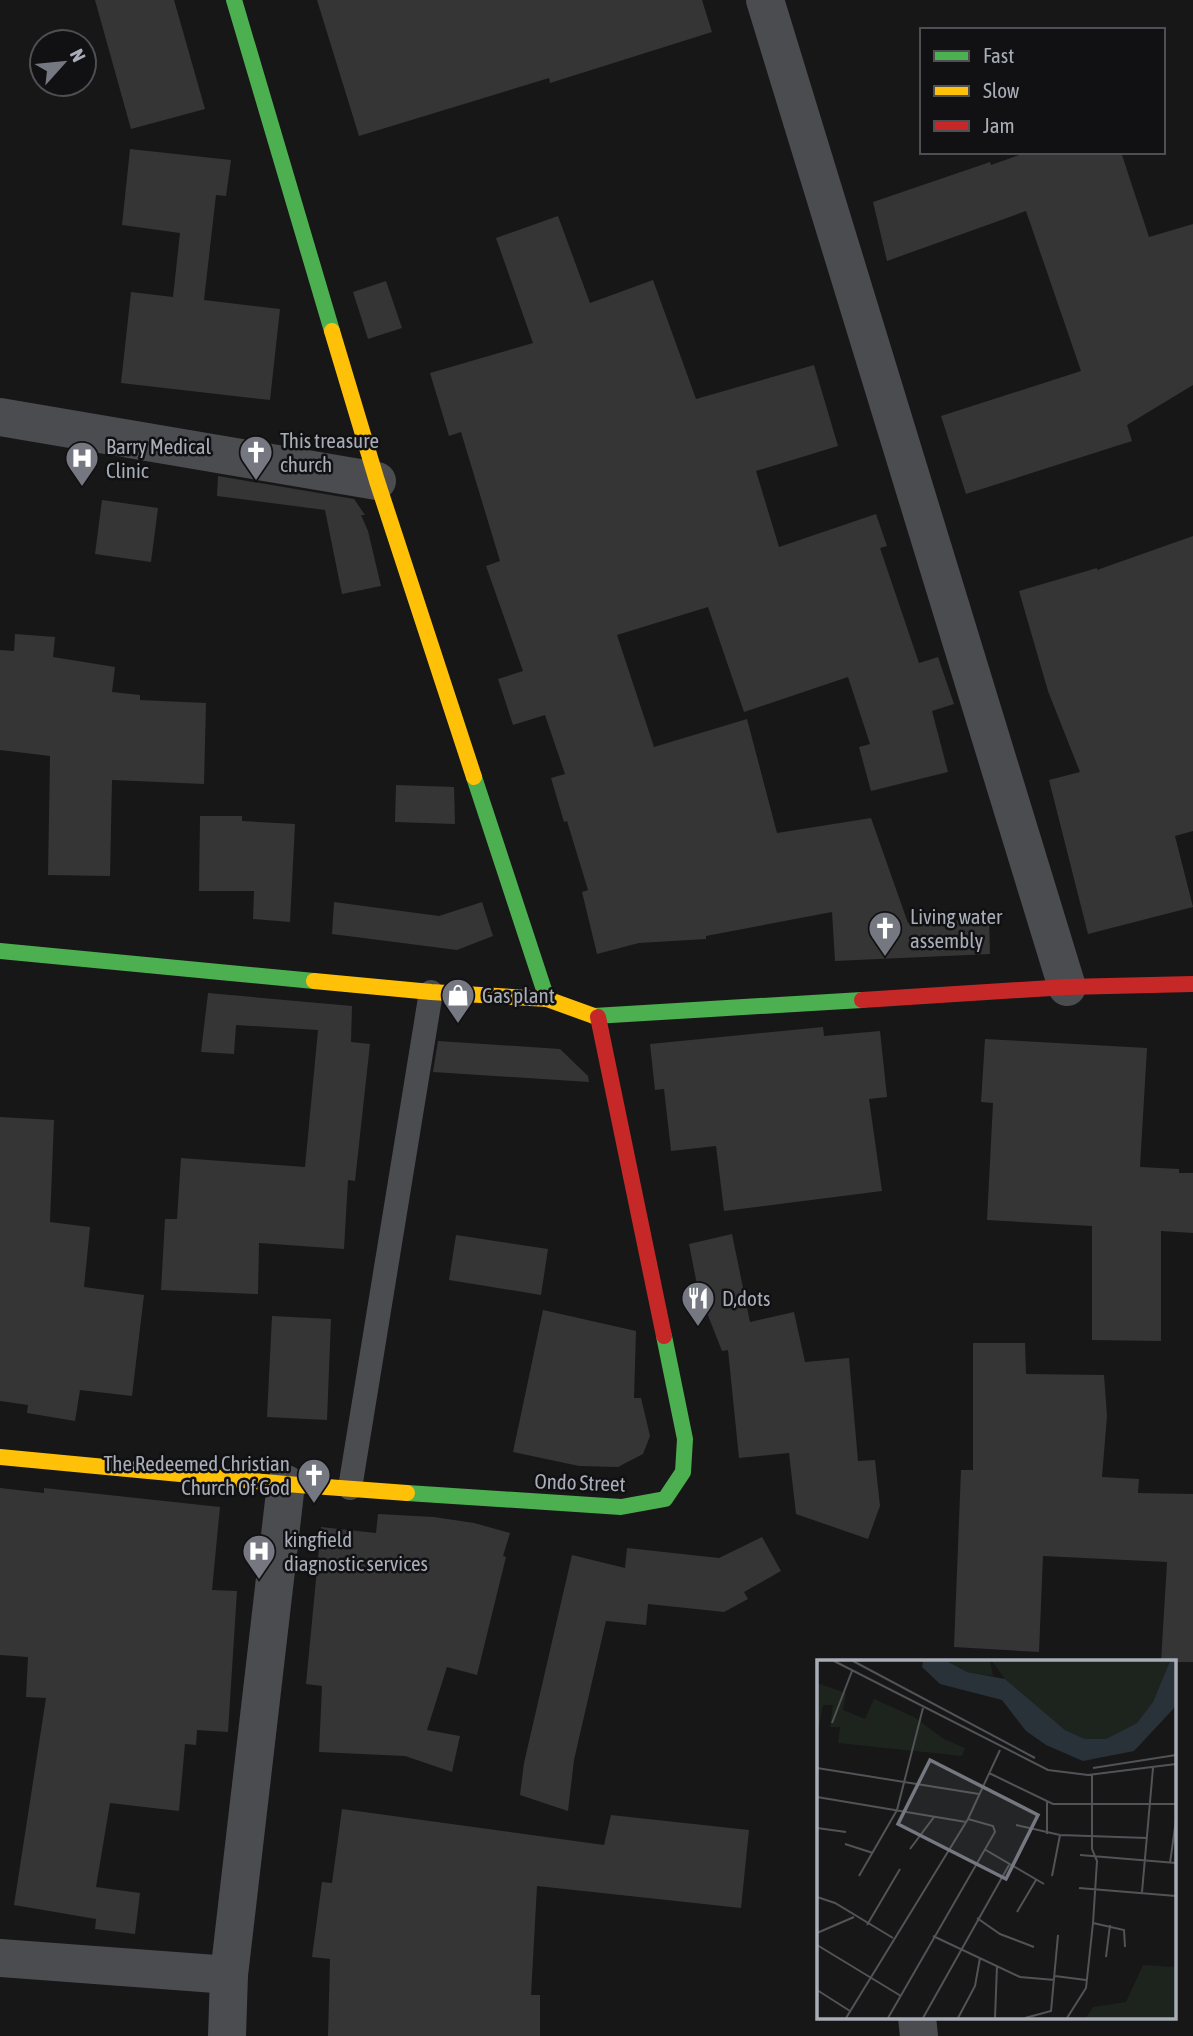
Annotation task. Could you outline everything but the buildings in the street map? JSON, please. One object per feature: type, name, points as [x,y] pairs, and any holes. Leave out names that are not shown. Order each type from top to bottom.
[{"type":"street","points":[[234,0],[377,481],[547,999]]},
{"type":"street","points":[[765,0],[1067,987]]},
{"type":"street","points":[[0,417],[377,481]]},
{"type":"street","points":[[0,951],[431,992],[547,999],[598,1017],[1067,987],[1193,984]]},
{"type":"street","name":"Ondo Street","points":[[0,1457],[286,1484],[621,1507],[665,1499],[683,1472],[685,1439],[598,1017]]},
{"type":"street","points":[[227,2036],[229,1975],[286,1484]]},
{"type":"street","points":[[0,1958],[229,1975]]},
{"type":"street","points":[[917,2018],[919,2036]]},
{"type":"lane","points":[[350,1488],[431,992]]},
{"type":"traffic: fast","points":[[234,0],[332,331]]},
{"type":"traffic: fast","points":[[474,777],[547,999]]},
{"type":"traffic: fast","points":[[0,951],[314,981]]},
{"type":"traffic: fast","points":[[594,1016],[862,1000]]},
{"type":"traffic: fast","points":[[407,1493],[621,1507],[665,1499],[683,1472],[685,1439],[664,1336]]},
{"type":"traffic: slow","points":[[332,331],[377,481],[474,777]]},
{"type":"traffic: slow","points":[[314,981],[547,999],[594,1016]]},
{"type":"traffic: slow","points":[[0,1457],[407,1493]]},
{"type":"traffic: jam","points":[[862,1000],[1067,987],[1193,984]]},
{"type":"traffic: jam","points":[[598,1017],[664,1336]]},
{"type":"place","name":"This treasure church","points":[[256,482]]},
{"type":"place","name":"Barry Medical Clinic","points":[[82,488]]},
{"type":"place","name":"Living water assembly","points":[[885,958]]},
{"type":"place","name":"Gas plant","points":[[458,1025]]},
{"type":"place","name":"D,dots","points":[[698,1328]]},
{"type":"place","name":"The Redeemed Christian Church Of God","points":[[314,1505]]},
{"type":"place","name":"kingfield diagnostic services","points":[[259,1581]]}]
